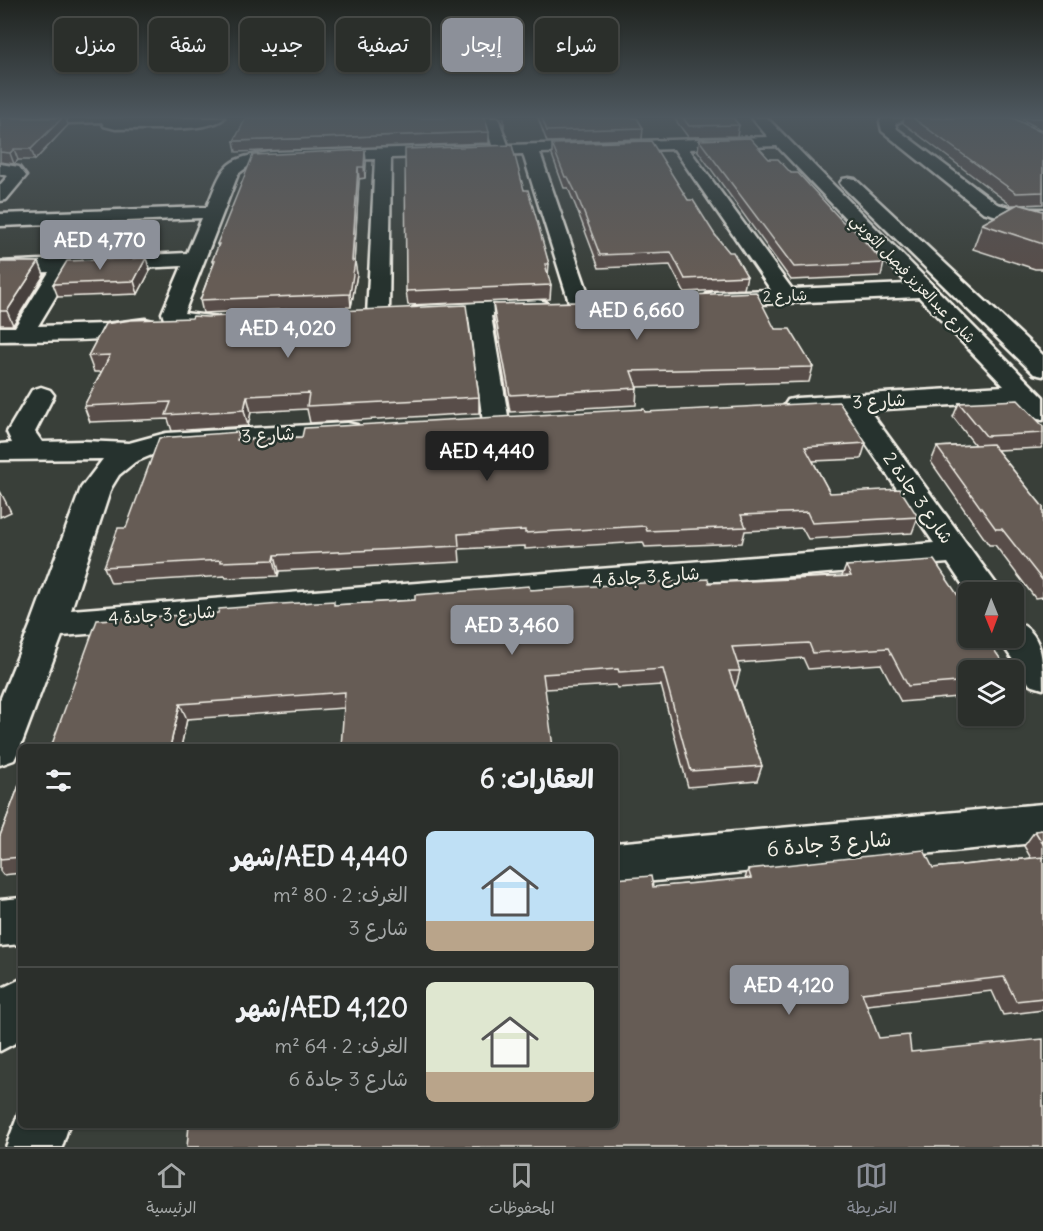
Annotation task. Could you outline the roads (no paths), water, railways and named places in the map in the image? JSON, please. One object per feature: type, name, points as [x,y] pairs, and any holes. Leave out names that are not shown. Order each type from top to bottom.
[{"type":"street","points":[[0,196],[17,176],[13,172]]},
{"type":"street","points":[[230,172],[173,309],[173,317],[192,323],[235,322]]},
{"type":"street","points":[[378,315],[382,172]]},
{"type":"street","points":[[537,172],[580,305]]},
{"type":"street","points":[[698,172],[786,296]]},
{"type":"street","name":"شارع عبدالعزيز فيصل الثويني","points":[[810,172],[1033,403]]},
{"type":"street","points":[[941,172],[984,205],[1006,213],[1043,215]]},
{"type":"street","name":"شارع عبدالعزيز فيصل الثويني","points":[[839,173],[1043,369]]},
{"type":"street","points":[[834,198],[856,200],[863,197]]},
{"type":"street","points":[[850,215],[855,210],[861,209],[881,214]]},
{"type":"street","points":[[0,220],[213,212]]},
{"type":"street","points":[[32,235],[44,218]]},
{"type":"street","points":[[9,262],[64,265],[194,260]]},
{"type":"street","points":[[7,336],[64,265]]},
{"type":"street","name":"شارع 2","points":[[694,300],[923,290]]},
{"type":"street","points":[[354,316],[603,304]]},
{"type":"street","points":[[479,310],[496,422]]},
{"type":"street","points":[[7,336],[106,331],[179,320]]},
{"type":"street","points":[[33,450],[22,437],[21,432],[41,395]]},
{"type":"street","name":"شارع 3","points":[[768,408],[851,403],[1033,403]]},
{"type":"street","name":"شارع 3 جادة 2","points":[[851,403],[978,582]]},
{"type":"street","name":"شارع 3","points":[[0,748],[49,624],[99,482],[115,461],[133,452],[166,441],[377,429]]},
{"type":"street","points":[[0,452],[84,448],[133,452]]},
{"type":"street","name":"شارع 3 جادة 4","points":[[49,624],[957,552]]},
{"type":"street","points":[[1024,648],[1043,675]]},
{"type":"street","name":"شارع 3 جادة 6","points":[[618,864],[1043,823]]},
{"type":"street","points":[[0,923],[18,921]]},
{"type":"street","points":[[0,1025],[18,1007]]},
{"type":"street","points":[[34,1147],[40,1128]]}]
